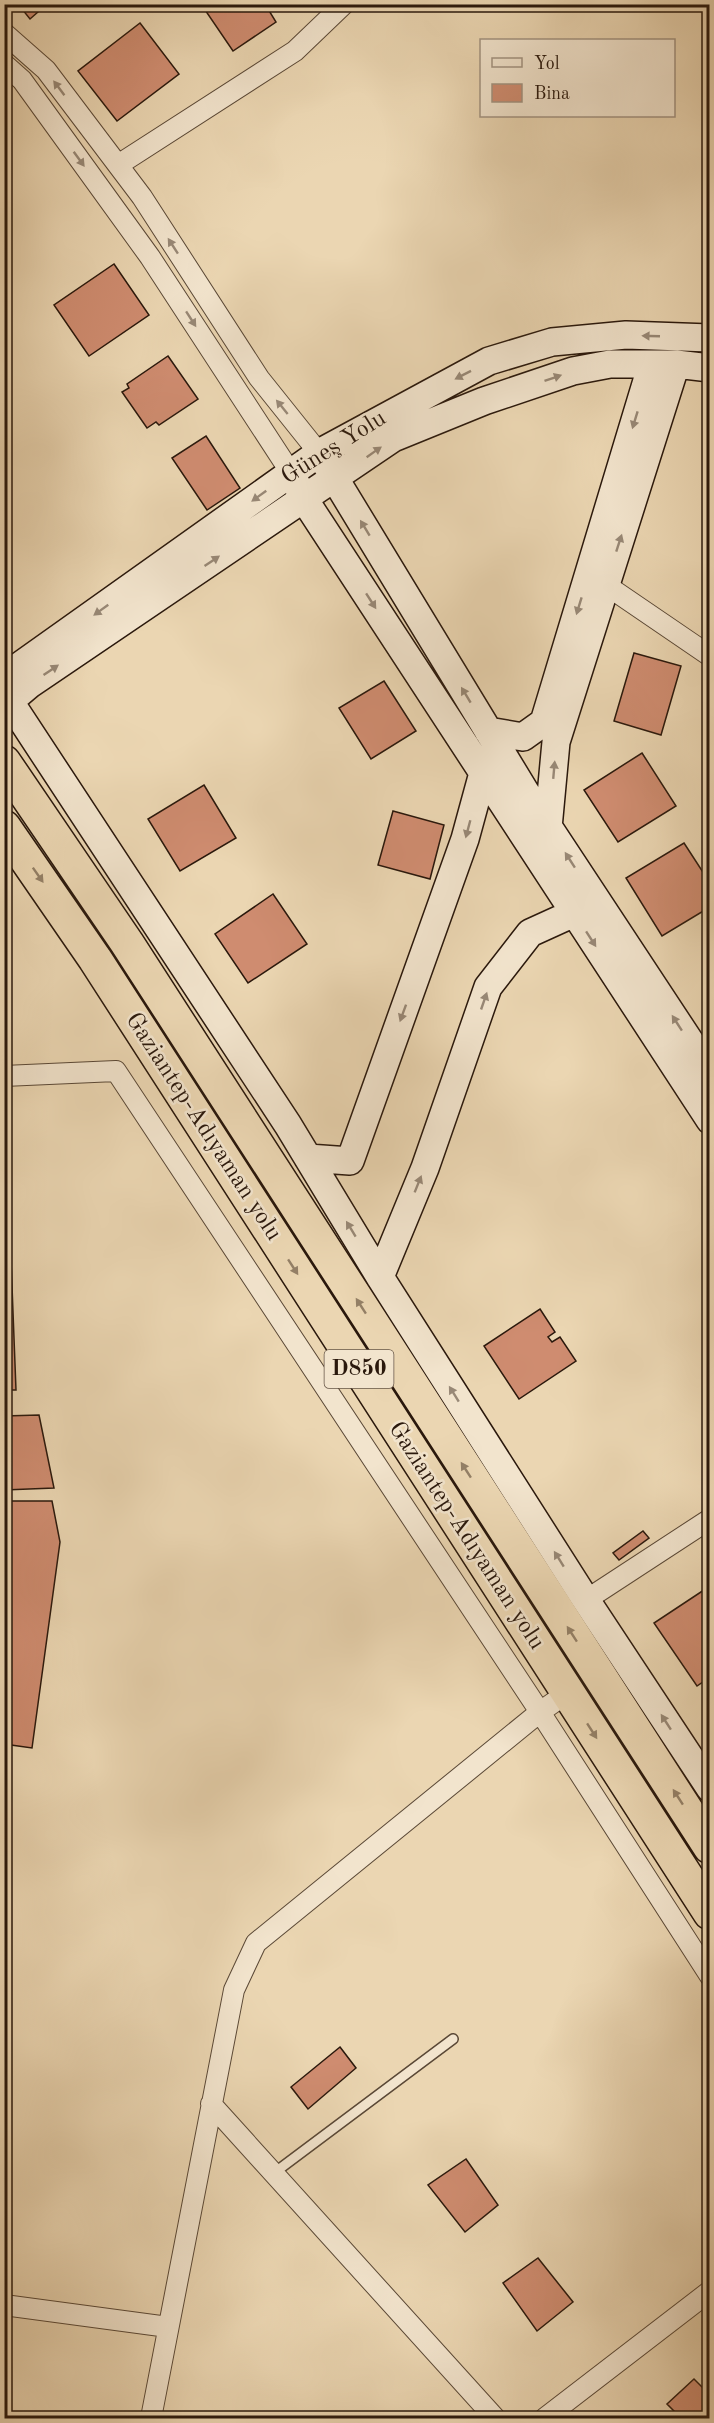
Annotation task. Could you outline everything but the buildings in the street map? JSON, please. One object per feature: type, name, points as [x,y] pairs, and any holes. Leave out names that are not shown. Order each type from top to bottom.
[{"type":"highway","name":"Gaziantep-Adıyaman yolu","points":[[4,762],[127,943],[710,1846]]},
{"type":"highway","name":"Gaziantep-Adıyaman yolu","points":[[4,827],[102,969],[710,1913]]},
{"type":"street","points":[[118,165],[296,51],[344,4]]},
{"type":"street","points":[[4,33],[46,70],[118,165],[142,197],[259,378],[319,453],[549,828],[710,1072]]},
{"type":"street","points":[[4,64],[22,80],[150,257],[291,473],[304,499],[710,1120]]},
{"type":"street","name":"Güneş Yolu","points":[[6,695],[319,453],[489,361],[552,342],[626,334],[710,338]]},
{"type":"street","name":"Güneş Yolu","points":[[6,695],[30,684],[393,438],[484,401],[573,371],[610,364],[664,364],[710,368]]},
{"type":"street","points":[[549,828],[556,742],[606,585],[664,364]]},
{"type":"street","points":[[488,731],[523,737],[544,722],[664,364]]},
{"type":"street","points":[[606,585],[710,656]]},
{"type":"street","points":[[6,695],[288,1125],[380,1277],[586,1600],[710,1788]]},
{"type":"street","points":[[308,1158],[350,1161],[465,839],[483,773]]},
{"type":"street","points":[[380,1277],[425,1168],[488,987],[530,933],[574,913]]},
{"type":"street","points":[[4,1076],[116,1071],[540,1712],[710,1976]]},
{"type":"street","points":[[586,1600],[710,1518]]},
{"type":"street","points":[[151,2418],[234,1990],[256,1943],[540,1712],[567,1693]]},
{"type":"street","points":[[211,2104],[495,2418]]},
{"type":"street","points":[[545,2418],[710,2291]]},
{"type":"street","points":[[4,2305],[168,2327]]},
{"type":"lane","points":[[274,2173],[453,2039]]}]
